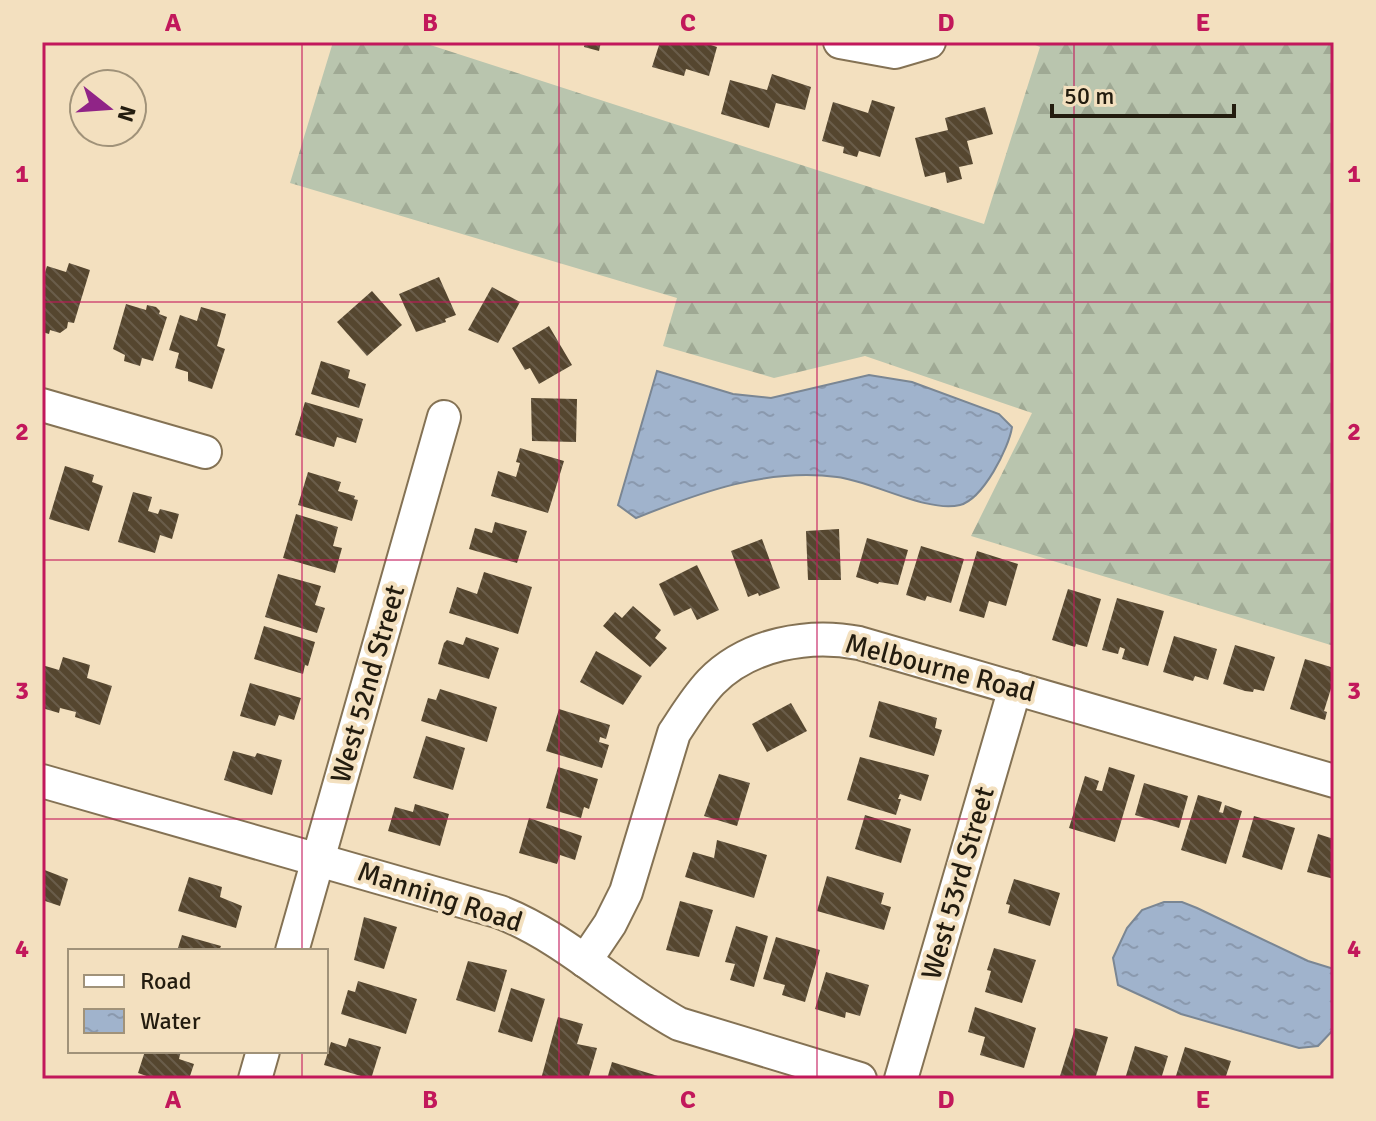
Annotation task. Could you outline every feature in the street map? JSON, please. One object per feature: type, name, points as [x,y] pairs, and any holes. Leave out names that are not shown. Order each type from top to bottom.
[{"type":"street","points":[[840,42],[895,52],[929,42]]},
{"type":"street","points":[[42,405],[205,452]]},
{"type":"street","name":"West 52nd Street","points":[[293,949],[444,417]]},
{"type":"street","name":"Melbourne Road","points":[[585,961],[610,924],[626,892],[674,733],[700,695],[729,668],[767,649],[806,640],[829,639],[867,645],[1334,781]]},
{"type":"street","name":"West 53rd Street","points":[[901,1079],[1015,688]]},
{"type":"street","name":"Manning Road","points":[[42,781],[500,912],[532,926],[652,1009],[689,1028],[860,1079]]},
{"type":"street","points":[[255,1079],[262,1053]]},
{"type":"green space","points":[[333,42],[421,42],[984,224],[1040,47],[1028,42],[1330,42],[1334,45],[1334,646],[971,536],[1032,413],[865,356],[774,378],[663,346],[677,298],[290,183]]},
{"type":"water","points":[[657,371],[733,394],[771,398],[869,375],[912,382],[999,414],[1012,427],[1006,447],[986,483],[969,501],[960,505],[932,505],[837,477],[785,476],[709,491],[636,518],[618,505]]},
{"type":"water","points":[[1164,902],[1182,902],[1308,961],[1334,969],[1334,1029],[1318,1046],[1299,1048],[1181,1014],[1118,985],[1113,958],[1127,928],[1142,910]]},
{"type":"building","points":[[585,42],[601,42],[599,51],[584,47]]},
{"type":"building","points":[[660,42],[702,42],[717,47],[709,76],[686,69],[684,76],[652,67]]},
{"type":"building","points":[[772,74],[811,87],[805,110],[776,103],[769,128],[721,114],[730,80],[767,90]]},
{"type":"building","points":[[872,100],[895,107],[880,157],[859,151],[857,157],[843,153],[844,147],[822,141],[833,102],[868,113]]},
{"type":"building","points":[[985,107],[993,134],[967,141],[973,164],[959,167],[962,179],[947,183],[945,172],[925,177],[915,138],[948,130],[945,118]]},
{"type":"building","points":[[69,263],[90,270],[74,323],[68,322],[67,328],[60,333],[50,330],[49,334],[42,332],[42,282],[47,266],[66,272]]},
{"type":"building","points":[[439,277],[456,315],[445,319],[446,322],[416,332],[399,294]]},
{"type":"building","points":[[492,287],[520,302],[498,343],[468,330]]},
{"type":"building","points":[[372,291],[402,325],[367,356],[337,322]]},
{"type":"building","points":[[126,304],[146,310],[147,305],[156,307],[159,314],[167,317],[153,361],[142,358],[140,366],[124,361],[125,355],[113,349]]},
{"type":"building","points":[[201,307],[226,314],[217,346],[225,349],[212,389],[188,381],[188,372],[175,368],[179,353],[169,350],[180,315],[197,321]]},
{"type":"building","points":[[549,326],[572,365],[539,384],[530,368],[525,370],[512,348]]},
{"type":"building","points":[[321,361],[350,370],[348,378],[366,384],[359,408],[311,394]]},
{"type":"building","points":[[531,398],[577,399],[576,442],[532,441]]},
{"type":"building","points":[[305,402],[363,419],[356,443],[337,437],[334,447],[295,435]]},
{"type":"building","points":[[520,448],[564,461],[548,513],[491,496],[498,471],[516,477]]},
{"type":"building","points":[[65,466],[94,475],[92,482],[103,486],[89,531],[49,519]]},
{"type":"building","points":[[308,472],[341,482],[338,491],[355,496],[354,499],[358,500],[352,521],[298,505]]},
{"type":"building","points":[[133,492],[152,497],[148,511],[158,514],[160,509],[179,514],[172,539],[160,535],[155,553],[118,542]]},
{"type":"building","points":[[296,514],[338,527],[333,546],[342,548],[335,573],[283,558]]},
{"type":"building","points":[[495,522],[527,531],[517,563],[469,549],[475,528],[492,533]]},
{"type":"building","points":[[839,529],[841,580],[808,580],[806,531]]},
{"type":"building","points":[[867,538],[908,550],[898,585],[878,584],[856,577]]},
{"type":"building","points":[[762,539],[780,588],[748,597],[731,551]]},
{"type":"building","points":[[921,546],[964,559],[951,603],[927,596],[925,601],[906,595]]},
{"type":"building","points":[[977,551],[1018,564],[1006,606],[989,601],[984,618],[959,611]]},
{"type":"building","points":[[697,565],[719,610],[697,620],[691,608],[674,616],[659,584]]},
{"type":"building","points":[[484,572],[532,587],[518,634],[449,613],[457,587],[477,594]]},
{"type":"building","points":[[278,574],[321,586],[315,605],[325,608],[317,633],[265,617]]},
{"type":"building","points":[[1068,589],[1101,599],[1087,647],[1052,640]]},
{"type":"building","points":[[1117,598],[1164,611],[1148,666],[1122,659],[1125,649],[1120,647],[1118,654],[1102,650]]},
{"type":"building","points":[[633,606],[661,630],[655,638],[667,648],[650,667],[603,626],[615,612],[622,618]]},
{"type":"building","points":[[264,626],[315,642],[303,674],[254,659]]},
{"type":"building","points":[[1174,636],[1217,649],[1208,680],[1195,676],[1193,681],[1163,672]]},
{"type":"building","points":[[466,637],[499,648],[489,679],[438,664],[447,640],[463,645]]},
{"type":"building","points":[[1235,645],[1275,657],[1264,691],[1245,691],[1223,684]]},
{"type":"building","points":[[596,651],[642,676],[623,705],[580,682]]},
{"type":"building","points":[[63,657],[90,665],[87,678],[112,686],[100,725],[75,717],[76,712],[60,708],[59,713],[42,708],[42,665],[59,670]]},
{"type":"building","points":[[1305,659],[1334,668],[1334,679],[1324,711],[1327,712],[1325,720],[1290,709]]},
{"type":"building","points":[[250,683],[301,698],[294,720],[279,715],[275,726],[240,716]]},
{"type":"building","points":[[440,689],[497,707],[487,742],[421,721],[428,698],[436,700]]},
{"type":"building","points":[[879,701],[937,718],[935,728],[942,730],[934,756],[869,737]]},
{"type":"building","points":[[791,703],[807,731],[767,752],[752,724]]},
{"type":"building","points":[[559,709],[610,725],[606,739],[600,737],[599,742],[609,745],[602,768],[546,751]]},
{"type":"building","points":[[426,736],[465,748],[453,790],[413,778]]},
{"type":"building","points":[[233,751],[282,760],[272,795],[224,780]]},
{"type":"building","points":[[860,757],[929,775],[921,801],[900,794],[896,815],[847,800]]},
{"type":"building","points":[[558,767],[598,779],[589,809],[584,807],[581,818],[546,808]]},
{"type":"building","points":[[1109,767],[1135,775],[1115,842],[1069,828],[1085,776],[1099,781],[1096,790],[1102,791]]},
{"type":"building","points":[[719,774],[750,783],[737,826],[704,816]]},
{"type":"building","points":[[1144,783],[1188,796],[1179,828],[1135,815]]},
{"type":"building","points":[[1198,795],[1222,802],[1219,812],[1223,813],[1225,805],[1242,811],[1226,864],[1181,850]]},
{"type":"building","points":[[415,804],[449,814],[440,846],[388,831],[395,807],[413,812]]},
{"type":"building","points":[[865,815],[911,829],[901,863],[855,849]]},
{"type":"building","points":[[1254,816],[1295,828],[1282,870],[1242,857]]},
{"type":"building","points":[[529,818],[582,836],[575,860],[560,855],[557,864],[519,853]]},
{"type":"building","points":[[1318,834],[1334,839],[1334,879],[1307,872]]},
{"type":"building","points":[[717,840],[767,855],[754,898],[685,877],[693,852],[714,858]]},
{"type":"building","points":[[42,869],[68,879],[60,906],[42,900]]},
{"type":"building","points":[[827,876],[884,893],[881,904],[891,907],[884,930],[817,911]]},
{"type":"building","points":[[189,877],[222,887],[220,897],[242,906],[236,928],[178,911]]},
{"type":"building","points":[[1014,879],[1060,893],[1050,926],[1008,913],[1010,905],[1006,904]]},
{"type":"building","points":[[680,901],[713,910],[699,957],[666,950]]},
{"type":"building","points":[[364,917],[397,927],[384,969],[354,960]]},
{"type":"building","points":[[736,926],[768,936],[754,987],[730,980],[735,964],[725,962]]},
{"type":"building","points":[[182,935],[221,946],[220,949],[178,949]]},
{"type":"building","points":[[776,937],[820,950],[805,1002],[782,995],[785,985],[763,979]]},
{"type":"building","points":[[994,948],[1036,960],[1022,1003],[985,992],[991,971],[987,970]]},
{"type":"building","points":[[468,961],[507,970],[495,1012],[456,1000]]},
{"type":"building","points":[[826,972],[869,985],[860,1016],[846,1012],[845,1018],[815,1009]]},
{"type":"building","points":[[358,981],[417,999],[406,1034],[341,1014],[348,990],[355,992]]},
{"type":"building","points":[[511,988],[545,999],[532,1042],[498,1032]]},
{"type":"building","points":[[975,1007],[1036,1028],[1024,1068],[980,1055],[985,1037],[968,1032]]},
{"type":"building","points":[[558,1017],[583,1024],[577,1044],[597,1048],[588,1079],[541,1079]]},
{"type":"building","points":[[1075,1028],[1108,1037],[1095,1079],[1060,1076]]},
{"type":"building","points":[[349,1038],[381,1047],[371,1079],[324,1065],[331,1042],[346,1047]]},
{"type":"building","points":[[1135,1046],[1168,1056],[1161,1079],[1125,1079]]},
{"type":"building","points":[[1185,1047],[1231,1061],[1225,1079],[1175,1079]]},
{"type":"building","points":[[144,1053],[180,1053],[179,1059],[194,1064],[189,1079],[155,1079],[138,1073]]},
{"type":"building","points":[[612,1062],[658,1076],[657,1079],[607,1079]]}]
